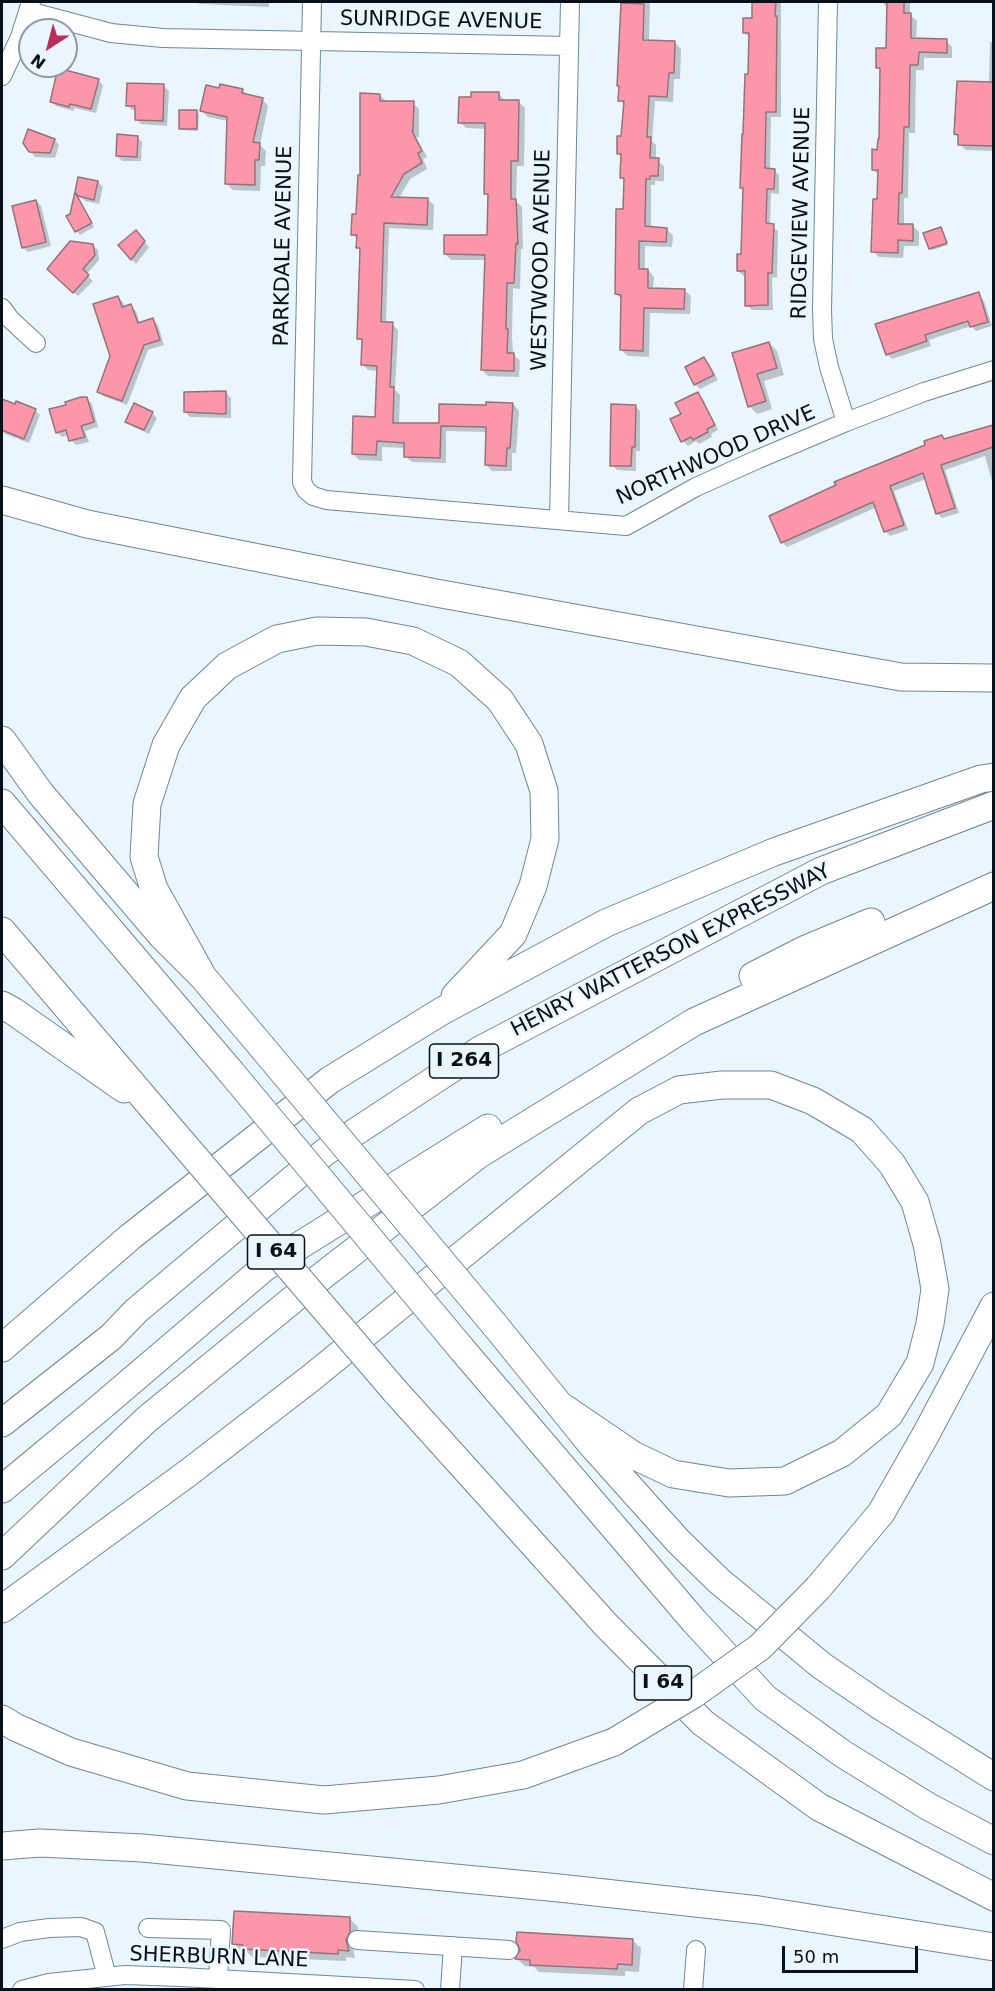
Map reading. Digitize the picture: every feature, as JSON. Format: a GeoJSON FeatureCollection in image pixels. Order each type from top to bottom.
{"type":"FeatureCollection","features":[{"type":"Feature","properties":{"kind":"highway"},"geometry":{"type":"LineString","coordinates":[[2,500],[87,524],[436,593],[785,656],[901,676],[993,678]]}},
{"type":"Feature","properties":{"kind":"highway"},"geometry":{"type":"LineString","coordinates":[[203,977],[154,889],[144,857],[147,804],[166,745],[193,698],[227,666],[277,639],[317,632],[366,632],[412,641],[459,663],[500,700],[528,744],[544,791],[545,839],[533,886],[513,934],[442,1011]]}},
{"type":"Feature","properties":{"kind":"highway"},"geometry":{"type":"LineString","coordinates":[[2,740],[41,794],[162,936],[203,977],[564,1408],[591,1444],[678,1540],[719,1581],[822,1666],[993,1777]]}},
{"type":"Feature","properties":{"kind":"highway"},"geometry":{"type":"LineString","coordinates":[[2,1348],[130,1236],[330,1080],[442,1011],[606,923],[774,852],[981,779],[993,777]]}},
{"type":"Feature","properties":{"kind":"highway"},"geometry":{"type":"LineString","coordinates":[[2,803],[230,1071],[460,1347],[694,1621],[765,1698],[843,1754],[929,1807],[993,1841]]}},
{"type":"Feature","properties":{"kind":"highway","name":"HENRY WATTERSON EXPRESSWAY"},"geometry":{"type":"LineString","coordinates":[[2,1423],[111,1337],[136,1311],[325,1152],[480,1050],[820,871],[993,805]]}},
{"type":"Feature","properties":{"kind":"highway"},"geometry":{"type":"LineString","coordinates":[[2,1489],[265,1267],[305,1242],[550,1089],[686,1011],[804,950],[993,870]]}},
{"type":"Feature","properties":{"kind":"highway"},"geometry":{"type":"LineString","coordinates":[[2,1556],[155,1413],[308,1287],[478,1155],[693,1022],[993,886]]}},
{"type":"Feature","properties":{"kind":"highway","name":"I 64"},"geometry":{"type":"LineString","coordinates":[[2,931],[395,1391],[606,1625],[703,1723],[819,1808],[993,1897]]}},
{"type":"Feature","properties":{"kind":"highway"},"geometry":{"type":"LineString","coordinates":[[2,1005],[157,1113]]}},
{"type":"Feature","properties":{"kind":"highway"},"geometry":{"type":"LineString","coordinates":[[2,1609],[188,1473],[311,1378],[639,1110],[679,1090],[722,1084],[771,1085],[813,1101],[862,1130],[892,1164],[915,1202],[927,1244],[935,1289],[930,1324],[920,1363],[889,1415],[842,1453],[785,1481],[729,1483],[672,1474],[633,1455],[564,1408]]}},
{"type":"Feature","properties":{"kind":"highway"},"geometry":{"type":"LineString","coordinates":[[8,1723],[71,1752],[187,1786],[324,1800],[439,1790],[523,1775],[614,1742],[694,1694],[760,1647],[818,1588],[881,1513],[925,1436],[993,1306]]}},
{"type":"Feature","properties":{"kind":"highway"},"geometry":{"type":"LineString","coordinates":[[2,1330],[49,1307]]}},
{"type":"Feature","properties":{"kind":"highway"},"geometry":{"type":"LineString","coordinates":[[2,1846],[40,1843],[142,1848],[559,1888],[759,1910],[993,1947]]}},
{"type":"Feature","properties":{"kind":"street","name":"PARKDALE AVENUE"},"geometry":{"type":"LineString","coordinates":[[306,490],[302,482],[312,2]]}},
{"type":"Feature","properties":{"kind":"street","name":"WESTWOOD AVENUE"},"geometry":{"type":"LineString","coordinates":[[559,520],[570,2]]}},
{"type":"Feature","properties":{"kind":"street","name":"RIDGEVIEW AVENUE"},"geometry":{"type":"LineString","coordinates":[[828,2],[822,310],[825,348],[846,422]]}},
{"type":"Feature","properties":{"kind":"street","name":"SUNRIDGE AVENUE"},"geometry":{"type":"LineString","coordinates":[[29,6],[111,33],[163,38],[569,46]]}},
{"type":"Feature","properties":{"kind":"street"},"geometry":{"type":"LineString","coordinates":[[2,76],[20,38],[29,6]]}},
{"type":"Feature","properties":{"kind":"street"},"geometry":{"type":"LineString","coordinates":[[2,308],[36,343]]}},
{"type":"Feature","properties":{"kind":"street","name":"NORTHWOOD DRIVE"},"geometry":{"type":"LineString","coordinates":[[306,490],[312,496],[326,500],[626,526],[696,487],[846,422],[924,392],[993,370]]}},
{"type":"Feature","properties":{"kind":"street"},"geometry":{"type":"LineString","coordinates":[[2,1939],[20,1932],[49,1928],[81,1927],[95,1932],[107,1977]]}},
{"type":"Feature","properties":{"kind":"street"},"geometry":{"type":"LineString","coordinates":[[148,1928],[221,1930],[218,1979]]}},
{"type":"Feature","properties":{"kind":"street"},"geometry":{"type":"LineString","coordinates":[[357,1940],[509,1950]]}},
{"type":"Feature","properties":{"kind":"street"},"geometry":{"type":"LineString","coordinates":[[450,1989],[453,1946]]}},
{"type":"Feature","properties":{"kind":"street"},"geometry":{"type":"LineString","coordinates":[[693,1989],[696,1950]]}},
{"type":"Feature","properties":{"kind":"street","name":"SHERBURN LANE"},"geometry":{"type":"LineString","coordinates":[[22,1989],[49,1983],[136,1976],[218,1979],[286,1986],[415,1989]]}},
{"type":"Feature","properties":{"kind":"building"},"geometry":{"type":"Polygon","coordinates":[[[752,2],[776,2],[776,112],[766,112],[765,168],[775,169],[774,189],[767,189],[766,223],[774,224],[772,273],[768,273],[768,305],[745,306],[745,271],[737,271],[737,254],[741,254],[742,134],[745,74],[748,74],[749,33],[743,33],[743,18],[752,18],[752,2]]]}},
{"type":"Feature","properties":{"kind":"building"},"geometry":{"type":"Polygon","coordinates":[[[887,2],[904,2],[904,13],[911,13],[911,38],[947,39],[947,53],[919,52],[918,65],[910,65],[909,127],[904,127],[902,193],[899,193],[898,224],[913,224],[913,241],[898,240],[898,253],[871,252],[873,199],[877,199],[878,170],[872,170],[872,149],[877,150],[879,139],[880,68],[876,68],[876,48],[886,48],[887,2]]]}},
{"type":"Feature","properties":{"kind":"building"},"geometry":{"type":"Polygon","coordinates":[[[621,3],[644,4],[643,40],[675,41],[674,73],[669,73],[667,97],[649,96],[647,137],[651,137],[650,158],[659,158],[658,176],[650,176],[650,179],[646,179],[645,226],[667,228],[666,242],[639,241],[639,269],[648,269],[648,288],[685,289],[684,309],[644,308],[643,351],[620,350],[621,295],[615,294],[616,209],[623,209],[624,178],[620,178],[621,154],[617,154],[617,136],[621,136],[624,101],[618,101],[619,86],[617,86],[621,3]]]}},
{"type":"Feature","properties":{"kind":"building"},"geometry":{"type":"Polygon","coordinates":[[[78,73],[99,79],[91,109],[50,102],[56,78],[78,78],[78,73]]]}},
{"type":"Feature","properties":{"kind":"building"},"geometry":{"type":"Polygon","coordinates":[[[957,81],[993,82],[993,146],[958,145],[958,135],[954,134],[957,81]]]}},
{"type":"Feature","properties":{"kind":"building"},"geometry":{"type":"Polygon","coordinates":[[[127,83],[164,84],[163,121],[135,120],[135,106],[126,106],[127,83]]]}},
{"type":"Feature","properties":{"kind":"building"},"geometry":{"type":"Polygon","coordinates":[[[220,84],[243,89],[242,93],[263,98],[253,142],[260,143],[259,160],[255,160],[255,185],[225,184],[227,117],[200,111],[206,85],[219,88],[220,84]]]}},
{"type":"Feature","properties":{"kind":"building"},"geometry":{"type":"Polygon","coordinates":[[[471,92],[499,92],[499,100],[519,100],[518,161],[511,161],[511,199],[516,199],[518,244],[516,243],[514,283],[507,283],[506,329],[508,329],[507,353],[514,353],[514,371],[481,370],[485,255],[444,254],[444,235],[487,235],[488,194],[484,194],[485,123],[458,123],[459,97],[471,97],[471,92]]]}},
{"type":"Feature","properties":{"kind":"building"},"geometry":{"type":"Polygon","coordinates":[[[360,93],[380,94],[380,101],[414,101],[412,131],[422,151],[418,153],[422,163],[404,174],[391,197],[428,198],[427,225],[384,223],[381,322],[393,322],[390,387],[394,387],[393,423],[439,423],[439,404],[513,403],[510,448],[507,448],[506,466],[485,465],[486,427],[441,426],[440,458],[404,457],[404,443],[377,441],[376,455],[352,454],[353,416],[375,417],[377,366],[361,365],[362,339],[357,339],[360,248],[356,248],[357,235],[351,235],[352,214],[356,214],[358,175],[360,175],[360,93]]]}},
{"type":"Feature","properties":{"kind":"building"},"geometry":{"type":"Polygon","coordinates":[[[179,110],[197,110],[197,129],[179,129],[179,110]]]}},
{"type":"Feature","properties":{"kind":"building"},"geometry":{"type":"Polygon","coordinates":[[[28,129],[55,139],[50,153],[29,152],[23,143],[28,129]]]}},
{"type":"Feature","properties":{"kind":"building"},"geometry":{"type":"Polygon","coordinates":[[[117,134],[138,136],[137,157],[116,156],[117,134]]]}},
{"type":"Feature","properties":{"kind":"building"},"geometry":{"type":"Polygon","coordinates":[[[78,177],[98,181],[94,200],[78,196],[75,192],[78,177]]]}},
{"type":"Feature","properties":{"kind":"building"},"geometry":{"type":"Polygon","coordinates":[[[75,192],[92,223],[75,232],[66,216],[70,214],[75,192]]]}},
{"type":"Feature","properties":{"kind":"building"},"geometry":{"type":"Polygon","coordinates":[[[36,200],[46,242],[22,248],[12,206],[36,200]]]}},
{"type":"Feature","properties":{"kind":"building"},"geometry":{"type":"Polygon","coordinates":[[[941,227],[947,243],[929,249],[923,233],[941,227]]]}},
{"type":"Feature","properties":{"kind":"building"},"geometry":{"type":"Polygon","coordinates":[[[136,230],[145,241],[131,260],[118,245],[136,230]]]}},
{"type":"Feature","properties":{"kind":"building"},"geometry":{"type":"Polygon","coordinates":[[[70,241],[93,244],[95,255],[83,269],[89,275],[73,293],[47,269],[70,241]]]}},
{"type":"Feature","properties":{"kind":"building"},"geometry":{"type":"Polygon","coordinates":[[[979,292],[988,322],[970,327],[968,321],[925,335],[927,341],[886,355],[875,324],[979,292]]]}},
{"type":"Feature","properties":{"kind":"building"},"geometry":{"type":"Polygon","coordinates":[[[118,296],[122,307],[131,304],[138,323],[153,318],[160,340],[144,345],[122,401],[97,392],[110,356],[93,304],[118,296]]]}},
{"type":"Feature","properties":{"kind":"building"},"geometry":{"type":"Polygon","coordinates":[[[769,342],[777,368],[757,374],[766,401],[748,407],[732,353],[769,342]]]}},
{"type":"Feature","properties":{"kind":"building"},"geometry":{"type":"Polygon","coordinates":[[[704,357],[714,375],[694,385],[685,367],[704,357]]]}},
{"type":"Feature","properties":{"kind":"building"},"geometry":{"type":"Polygon","coordinates":[[[226,391],[226,414],[184,412],[184,392],[226,391]]]}},
{"type":"Feature","properties":{"kind":"building"},"geometry":{"type":"Polygon","coordinates":[[[698,392],[715,425],[707,429],[708,432],[693,440],[691,437],[681,442],[670,419],[681,414],[675,403],[698,392]]]}},
{"type":"Feature","properties":{"kind":"building"},"geometry":{"type":"Polygon","coordinates":[[[87,397],[94,422],[81,426],[85,437],[69,441],[66,430],[56,433],[49,409],[66,405],[65,402],[87,397]]]}},
{"type":"Feature","properties":{"kind":"building"},"geometry":{"type":"Polygon","coordinates":[[[2,399],[15,404],[16,401],[36,409],[24,439],[2,430],[2,399]]]}},
{"type":"Feature","properties":{"kind":"building"},"geometry":{"type":"Polygon","coordinates":[[[134,403],[153,412],[144,430],[125,422],[134,403]]]}},
{"type":"Feature","properties":{"kind":"building"},"geometry":{"type":"Polygon","coordinates":[[[611,404],[636,405],[635,447],[632,447],[631,466],[610,466],[611,404]]]}},
{"type":"Feature","properties":{"kind":"building"},"geometry":{"type":"Polygon","coordinates":[[[993,425],[993,447],[941,465],[955,508],[936,514],[923,473],[890,486],[904,525],[884,532],[873,502],[781,543],[769,516],[836,485],[834,482],[925,445],[924,441],[942,435],[944,439],[993,425]]]}},
{"type":"Feature","properties":{"kind":"building"},"geometry":{"type":"Polygon","coordinates":[[[234,1911],[350,1917],[350,1932],[346,1940],[349,1951],[338,1950],[338,1954],[242,1949],[243,1945],[232,1944],[234,1911]]]}},
{"type":"Feature","properties":{"kind":"building"},"geometry":{"type":"Polygon","coordinates":[[[517,1932],[633,1939],[632,1965],[618,1964],[617,1969],[530,1965],[530,1960],[515,1959],[520,1950],[516,1941],[517,1932]]]}}]}
